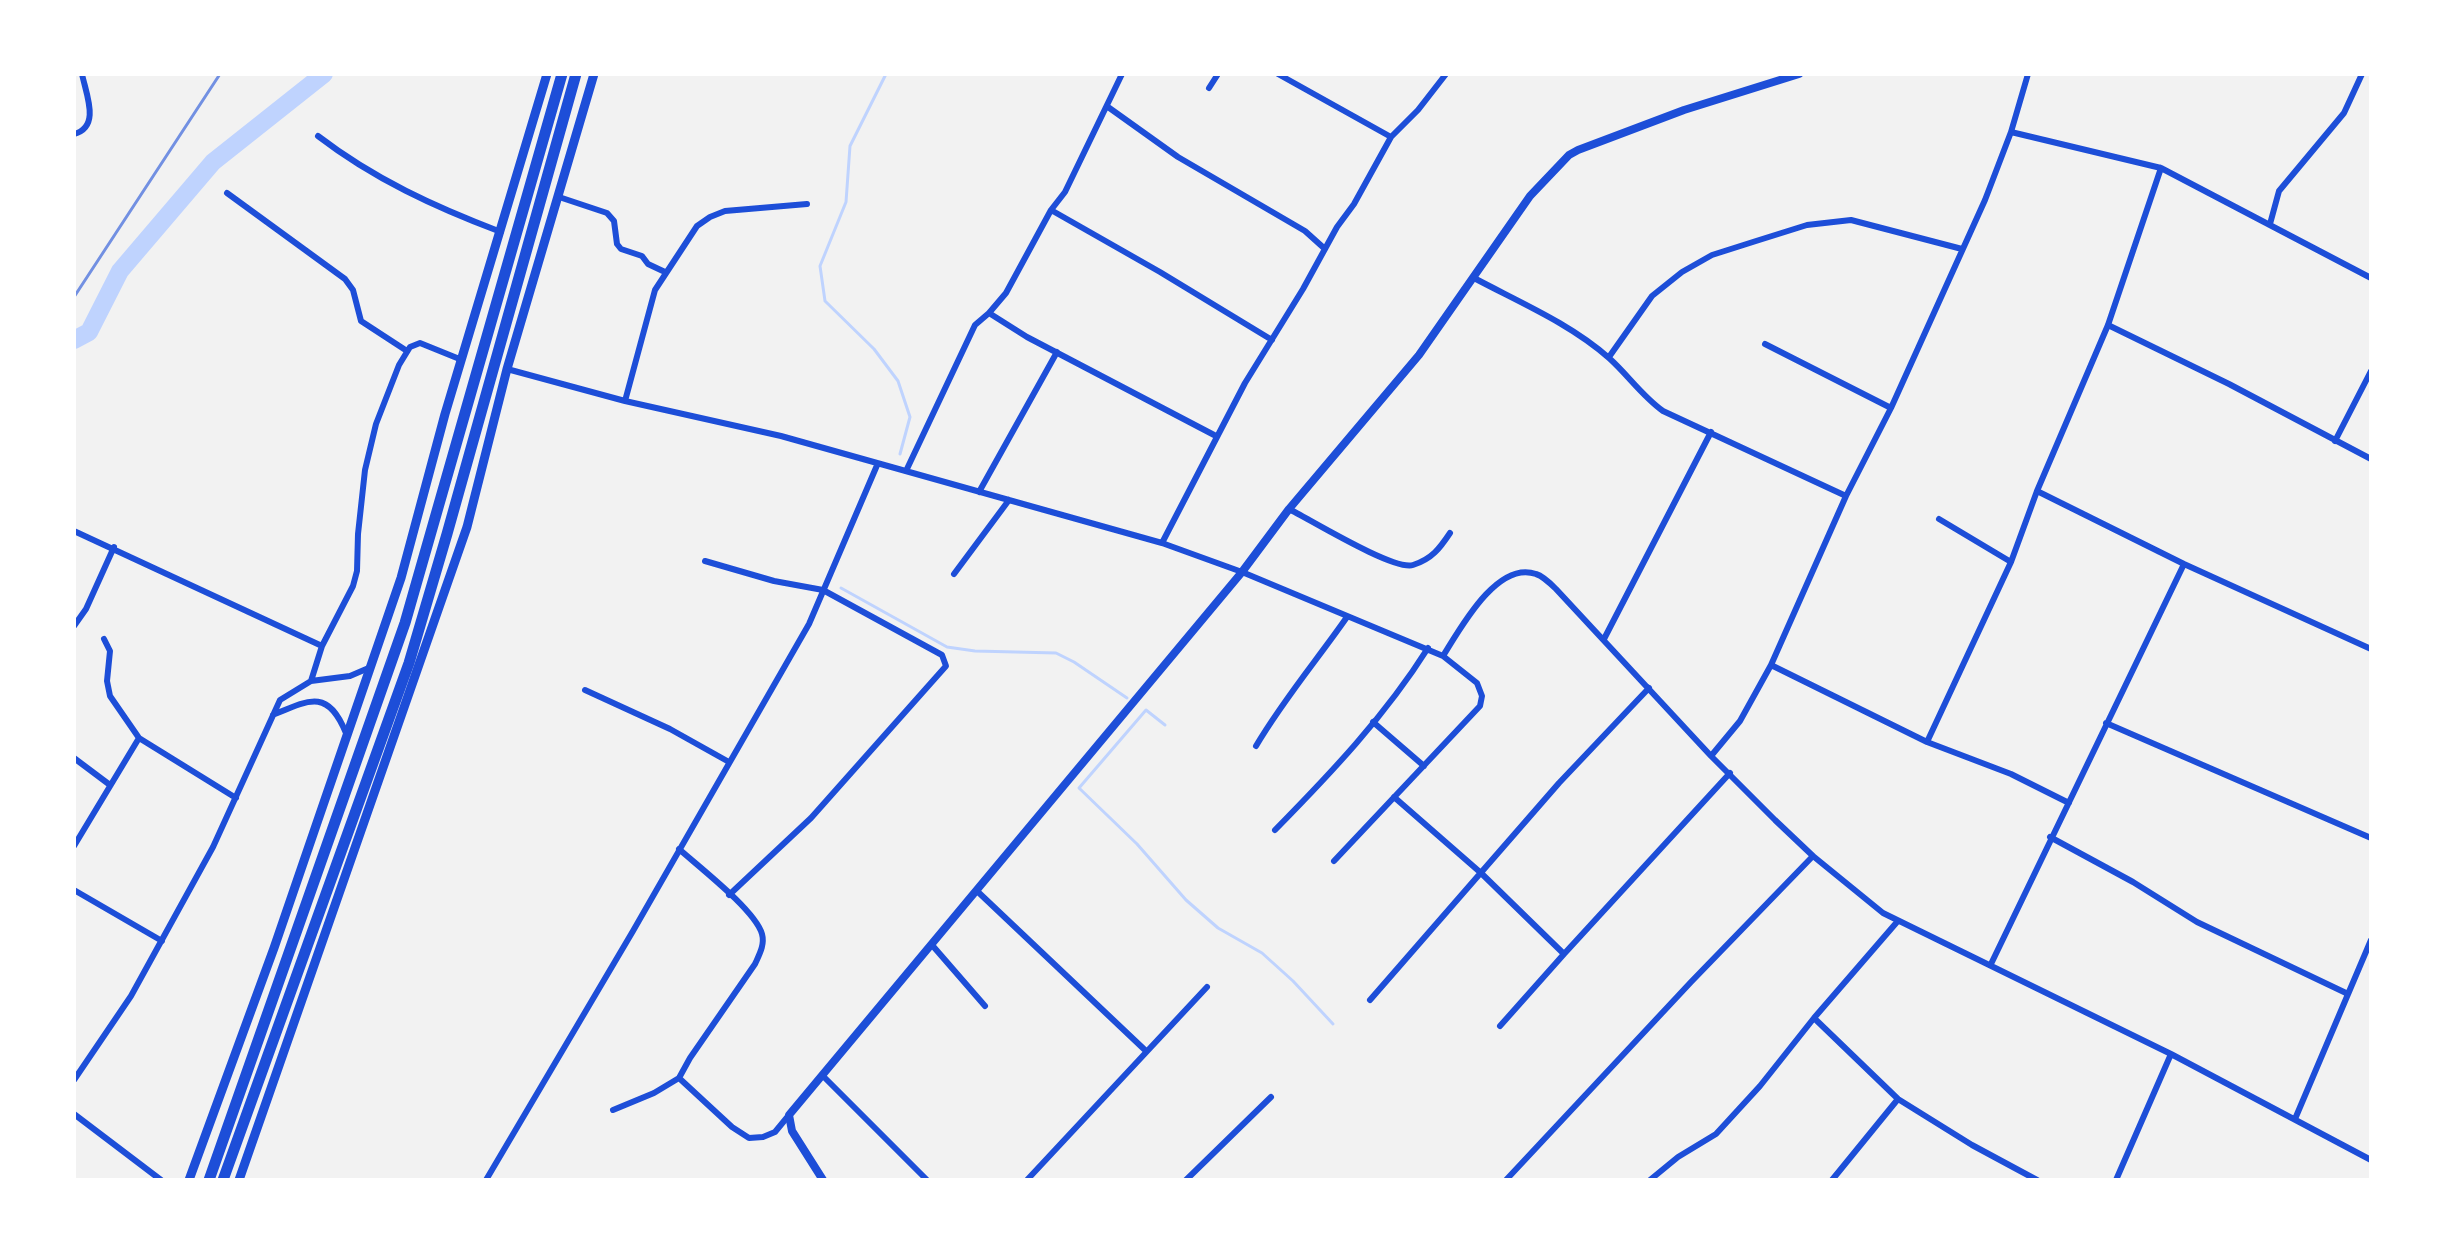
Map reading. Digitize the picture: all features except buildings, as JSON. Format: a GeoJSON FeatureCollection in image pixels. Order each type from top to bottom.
{"type":"FeatureCollection","features":[{"type":"Feature","properties":{"kind":"highway"},"geometry":{"type":"LineString","coordinates":[[209,1180],[401,635],[562,74]]}},
{"type":"Feature","properties":{"kind":"highway"},"geometry":{"type":"LineString","coordinates":[[223,1180],[409,663],[576,74]]}},
{"type":"Feature","properties":{"kind":"main road"},"geometry":{"type":"LineString","coordinates":[[189,1180],[274,948],[401,578],[547,74]]}},
{"type":"Feature","properties":{"kind":"main road"},"geometry":{"type":"LineString","coordinates":[[239,1180],[467,527],[507,369],[594,74]]}},
{"type":"Feature","properties":{"kind":"street"},"geometry":{"type":"LineString","coordinates":[[74,134],[86,128],[90,120],[82,74]]}},
{"type":"Feature","properties":{"kind":"street"},"geometry":{"type":"LineString","coordinates":[[906,471],[975,325],[1006,293],[1051,210],[1065,192],[1122,74]]}},
{"type":"Feature","properties":{"kind":"street"},"geometry":{"type":"LineString","coordinates":[[1209,88],[1218,74]]}},
{"type":"Feature","properties":{"kind":"street"},"geometry":{"type":"LineString","coordinates":[[1278,74],[1391,137]]}},
{"type":"Feature","properties":{"kind":"street"},"geometry":{"type":"LineString","coordinates":[[1162,543],[1216,436],[1391,137],[1418,110],[1446,74]]}},
{"type":"Feature","properties":{"kind":"street"},"geometry":{"type":"LineString","coordinates":[[679,1078],[732,1127],[749,1138],[775,1132],[1419,355],[1521,207],[1569,155],[1593,143],[1684,110],[1799,74]]}},
{"type":"Feature","properties":{"kind":"street"},"geometry":{"type":"LineString","coordinates":[[1711,756],[1740,721],[1771,665],[1846,496],[1891,408],[2011,132],[2028,74]]}},
{"type":"Feature","properties":{"kind":"street"},"geometry":{"type":"LineString","coordinates":[[2270,224],[2279,191],[2344,113],[2362,74]]}},
{"type":"Feature","properties":{"kind":"street"},"geometry":{"type":"LineString","coordinates":[[1108,107],[1178,157],[1305,231],[1325,249]]}},
{"type":"Feature","properties":{"kind":"street"},"geometry":{"type":"LineString","coordinates":[[2011,132],[2161,168],[2371,278]]}},
{"type":"Feature","properties":{"kind":"street"},"geometry":{"type":"LineString","coordinates":[[318,136],[369,172],[416,199],[501,232]]}},
{"type":"Feature","properties":{"kind":"street"},"geometry":{"type":"LineString","coordinates":[[1927,742],[2011,562],[2037,491],[2108,325],[2161,168]]}},
{"type":"Feature","properties":{"kind":"street"},"geometry":{"type":"LineString","coordinates":[[227,193],[345,279],[353,290],[361,321],[407,351]]}},
{"type":"Feature","properties":{"kind":"street"},"geometry":{"type":"LineString","coordinates":[[559,197],[607,213],[614,221],[616,240],[621,249],[642,256],[648,264],[665,272]]}},
{"type":"Feature","properties":{"kind":"street"},"geometry":{"type":"LineString","coordinates":[[625,401],[658,282],[697,226],[725,211],[807,204]]}},
{"type":"Feature","properties":{"kind":"street"},"geometry":{"type":"LineString","coordinates":[[1051,210],[1272,340]]}},
{"type":"Feature","properties":{"kind":"street"},"geometry":{"type":"LineString","coordinates":[[1609,357],[1652,296],[1682,272],[1712,255],[1807,225],[1851,220],[1962,249]]}},
{"type":"Feature","properties":{"kind":"street"},"geometry":{"type":"LineString","coordinates":[[1474,278],[1567,328],[1609,357],[1650,401],[1679,419],[1846,496]]}},
{"type":"Feature","properties":{"kind":"street"},"geometry":{"type":"LineString","coordinates":[[989,313],[1014,330],[1216,436]]}},
{"type":"Feature","properties":{"kind":"street"},"geometry":{"type":"LineString","coordinates":[[2108,325],[2371,459]]}},
{"type":"Feature","properties":{"kind":"street"},"geometry":{"type":"LineString","coordinates":[[311,681],[322,646],[353,586],[357,571],[365,470],[376,424],[407,351],[413,345],[424,343],[462,360]]}},
{"type":"Feature","properties":{"kind":"street"},"geometry":{"type":"LineString","coordinates":[[1765,344],[1891,408]]}},
{"type":"Feature","properties":{"kind":"street"},"geometry":{"type":"LineString","coordinates":[[979,492],[1057,352]]}},
{"type":"Feature","properties":{"kind":"street"},"geometry":{"type":"LineString","coordinates":[[507,369],[625,401],[781,436],[1162,543],[1242,572],[1443,656],[1477,683],[1482,696],[1480,706],[1334,861]]}},
{"type":"Feature","properties":{"kind":"street"},"geometry":{"type":"LineString","coordinates":[[2335,441],[2371,371]]}},
{"type":"Feature","properties":{"kind":"street"},"geometry":{"type":"LineString","coordinates":[[1604,639],[1711,432]]}},
{"type":"Feature","properties":{"kind":"street"},"geometry":{"type":"LineString","coordinates":[[486,1180],[809,624],[878,463]]}},
{"type":"Feature","properties":{"kind":"street"},"geometry":{"type":"LineString","coordinates":[[2037,491],[2184,564],[2371,649]]}},
{"type":"Feature","properties":{"kind":"street"},"geometry":{"type":"LineString","coordinates":[[954,574],[1009,500]]}},
{"type":"Feature","properties":{"kind":"street"},"geometry":{"type":"LineString","coordinates":[[1289,509],[1367,551],[1411,566],[1436,553],[1450,533]]}},
{"type":"Feature","properties":{"kind":"street"},"geometry":{"type":"LineString","coordinates":[[1939,519],[2011,562]]}},
{"type":"Feature","properties":{"kind":"street"},"geometry":{"type":"LineString","coordinates":[[74,531],[322,646]]}},
{"type":"Feature","properties":{"kind":"street"},"geometry":{"type":"LineString","coordinates":[[74,626],[86,609],[114,547]]}},
{"type":"Feature","properties":{"kind":"street"},"geometry":{"type":"LineString","coordinates":[[705,561],[774,581],[823,590],[942,655],[946,666],[811,818],[729,895]]}},
{"type":"Feature","properties":{"kind":"street"},"geometry":{"type":"LineString","coordinates":[[1991,964],[2184,564]]}},
{"type":"Feature","properties":{"kind":"street"},"geometry":{"type":"LineString","coordinates":[[1443,656],[1482,599],[1500,580],[1517,572],[1536,574],[1556,589],[1711,756],[1813,856],[1897,922],[1991,964],[2171,1054],[2371,1160]]}},
{"type":"Feature","properties":{"kind":"street"},"geometry":{"type":"LineString","coordinates":[[1256,746],[1284,700],[1315,664],[1347,617]]}},
{"type":"Feature","properties":{"kind":"street"},"geometry":{"type":"LineString","coordinates":[[104,639],[110,651],[107,681],[110,696],[139,738],[236,798]]}},
{"type":"Feature","properties":{"kind":"street"},"geometry":{"type":"LineString","coordinates":[[1275,830],[1347,757],[1428,648]]}},
{"type":"Feature","properties":{"kind":"street"},"geometry":{"type":"LineString","coordinates":[[1771,665],[1927,742],[1999,769],[2069,803]]}},
{"type":"Feature","properties":{"kind":"street"},"geometry":{"type":"LineString","coordinates":[[74,1080],[131,996],[162,941],[236,798],[280,700],[311,681],[350,676],[371,667]]}},
{"type":"Feature","properties":{"kind":"street"},"geometry":{"type":"LineString","coordinates":[[1370,1000],[1559,783],[1649,688]]}},
{"type":"Feature","properties":{"kind":"street"},"geometry":{"type":"LineString","coordinates":[[585,690],[670,729],[729,762]]}},
{"type":"Feature","properties":{"kind":"street"},"geometry":{"type":"LineString","coordinates":[[273,715],[305,701],[329,705],[338,714],[346,733]]}},
{"type":"Feature","properties":{"kind":"street"},"geometry":{"type":"LineString","coordinates":[[1373,722],[1424,766]]}},
{"type":"Feature","properties":{"kind":"street"},"geometry":{"type":"LineString","coordinates":[[2106,723],[2371,838]]}},
{"type":"Feature","properties":{"kind":"street"},"geometry":{"type":"LineString","coordinates":[[74,846],[139,738]]}},
{"type":"Feature","properties":{"kind":"street"},"geometry":{"type":"LineString","coordinates":[[74,758],[110,785]]}},
{"type":"Feature","properties":{"kind":"street"},"geometry":{"type":"LineString","coordinates":[[1500,1026],[1730,773]]}},
{"type":"Feature","properties":{"kind":"street"},"geometry":{"type":"LineString","coordinates":[[1394,797],[1481,873],[1544,938],[1564,954]]}},
{"type":"Feature","properties":{"kind":"street"},"geometry":{"type":"LineString","coordinates":[[2050,837],[2210,929],[2346,993]]}},
{"type":"Feature","properties":{"kind":"street"},"geometry":{"type":"LineString","coordinates":[[613,1110],[654,1093],[679,1078],[755,964],[762,948],[762,934],[749,913],[679,849]]}},
{"type":"Feature","properties":{"kind":"street"},"geometry":{"type":"LineString","coordinates":[[1506,1180],[1813,856]]}},
{"type":"Feature","properties":{"kind":"street"},"geometry":{"type":"LineString","coordinates":[[74,890],[162,941]]}},
{"type":"Feature","properties":{"kind":"street"},"geometry":{"type":"LineString","coordinates":[[977,891],[1146,1051]]}},
{"type":"Feature","properties":{"kind":"street"},"geometry":{"type":"LineString","coordinates":[[1650,1180],[1678,1157],[1716,1134],[1897,922]]}},
{"type":"Feature","properties":{"kind":"street"},"geometry":{"type":"LineString","coordinates":[[2295,1119],[2371,940]]}},
{"type":"Feature","properties":{"kind":"street"},"geometry":{"type":"LineString","coordinates":[[932,945],[985,1006]]}},
{"type":"Feature","properties":{"kind":"street"},"geometry":{"type":"LineString","coordinates":[[1027,1180],[1207,987]]}},
{"type":"Feature","properties":{"kind":"street"},"geometry":{"type":"LineString","coordinates":[[1814,1018],[1898,1099],[1972,1145],[2037,1180]]}},
{"type":"Feature","properties":{"kind":"street"},"geometry":{"type":"LineString","coordinates":[[2116,1180],[2171,1054]]}},
{"type":"Feature","properties":{"kind":"street"},"geometry":{"type":"LineString","coordinates":[[823,1076],[927,1180]]}},
{"type":"Feature","properties":{"kind":"street"},"geometry":{"type":"LineString","coordinates":[[1186,1180],[1271,1097]]}},
{"type":"Feature","properties":{"kind":"street"},"geometry":{"type":"LineString","coordinates":[[1832,1180],[1898,1099]]}},
{"type":"Feature","properties":{"kind":"street"},"geometry":{"type":"LineString","coordinates":[[74,1114],[161,1180]]}},
{"type":"Feature","properties":{"kind":"street"},"geometry":{"type":"LineString","coordinates":[[789,1115],[792,1131],[823,1180]]}},
{"type":"Feature","properties":{"kind":"waterway"},"geometry":{"type":"LineString","coordinates":[[74,340],[89,332],[120,271],[213,162],[324,74]]}},
{"type":"Feature","properties":{"kind":"waterway"},"geometry":{"type":"LineString","coordinates":[[886,74],[850,146],[846,202],[820,266],[825,301],[874,349],[898,381],[910,417],[900,454]]}},
{"type":"Feature","properties":{"kind":"waterway"},"geometry":{"type":"LineString","coordinates":[[841,588],[947,647],[975,651],[1056,653],[1127,698]]}},
{"type":"Feature","properties":{"kind":"waterway"},"geometry":{"type":"LineString","coordinates":[[1165,725],[1146,710],[1079,788],[1137,844],[1186,900],[1218,928],[1262,953],[1333,1024]]}},
{"type":"Feature","properties":{"kind":"railway"},"geometry":{"type":"LineString","coordinates":[[74,297],[220,74]]}}]}
